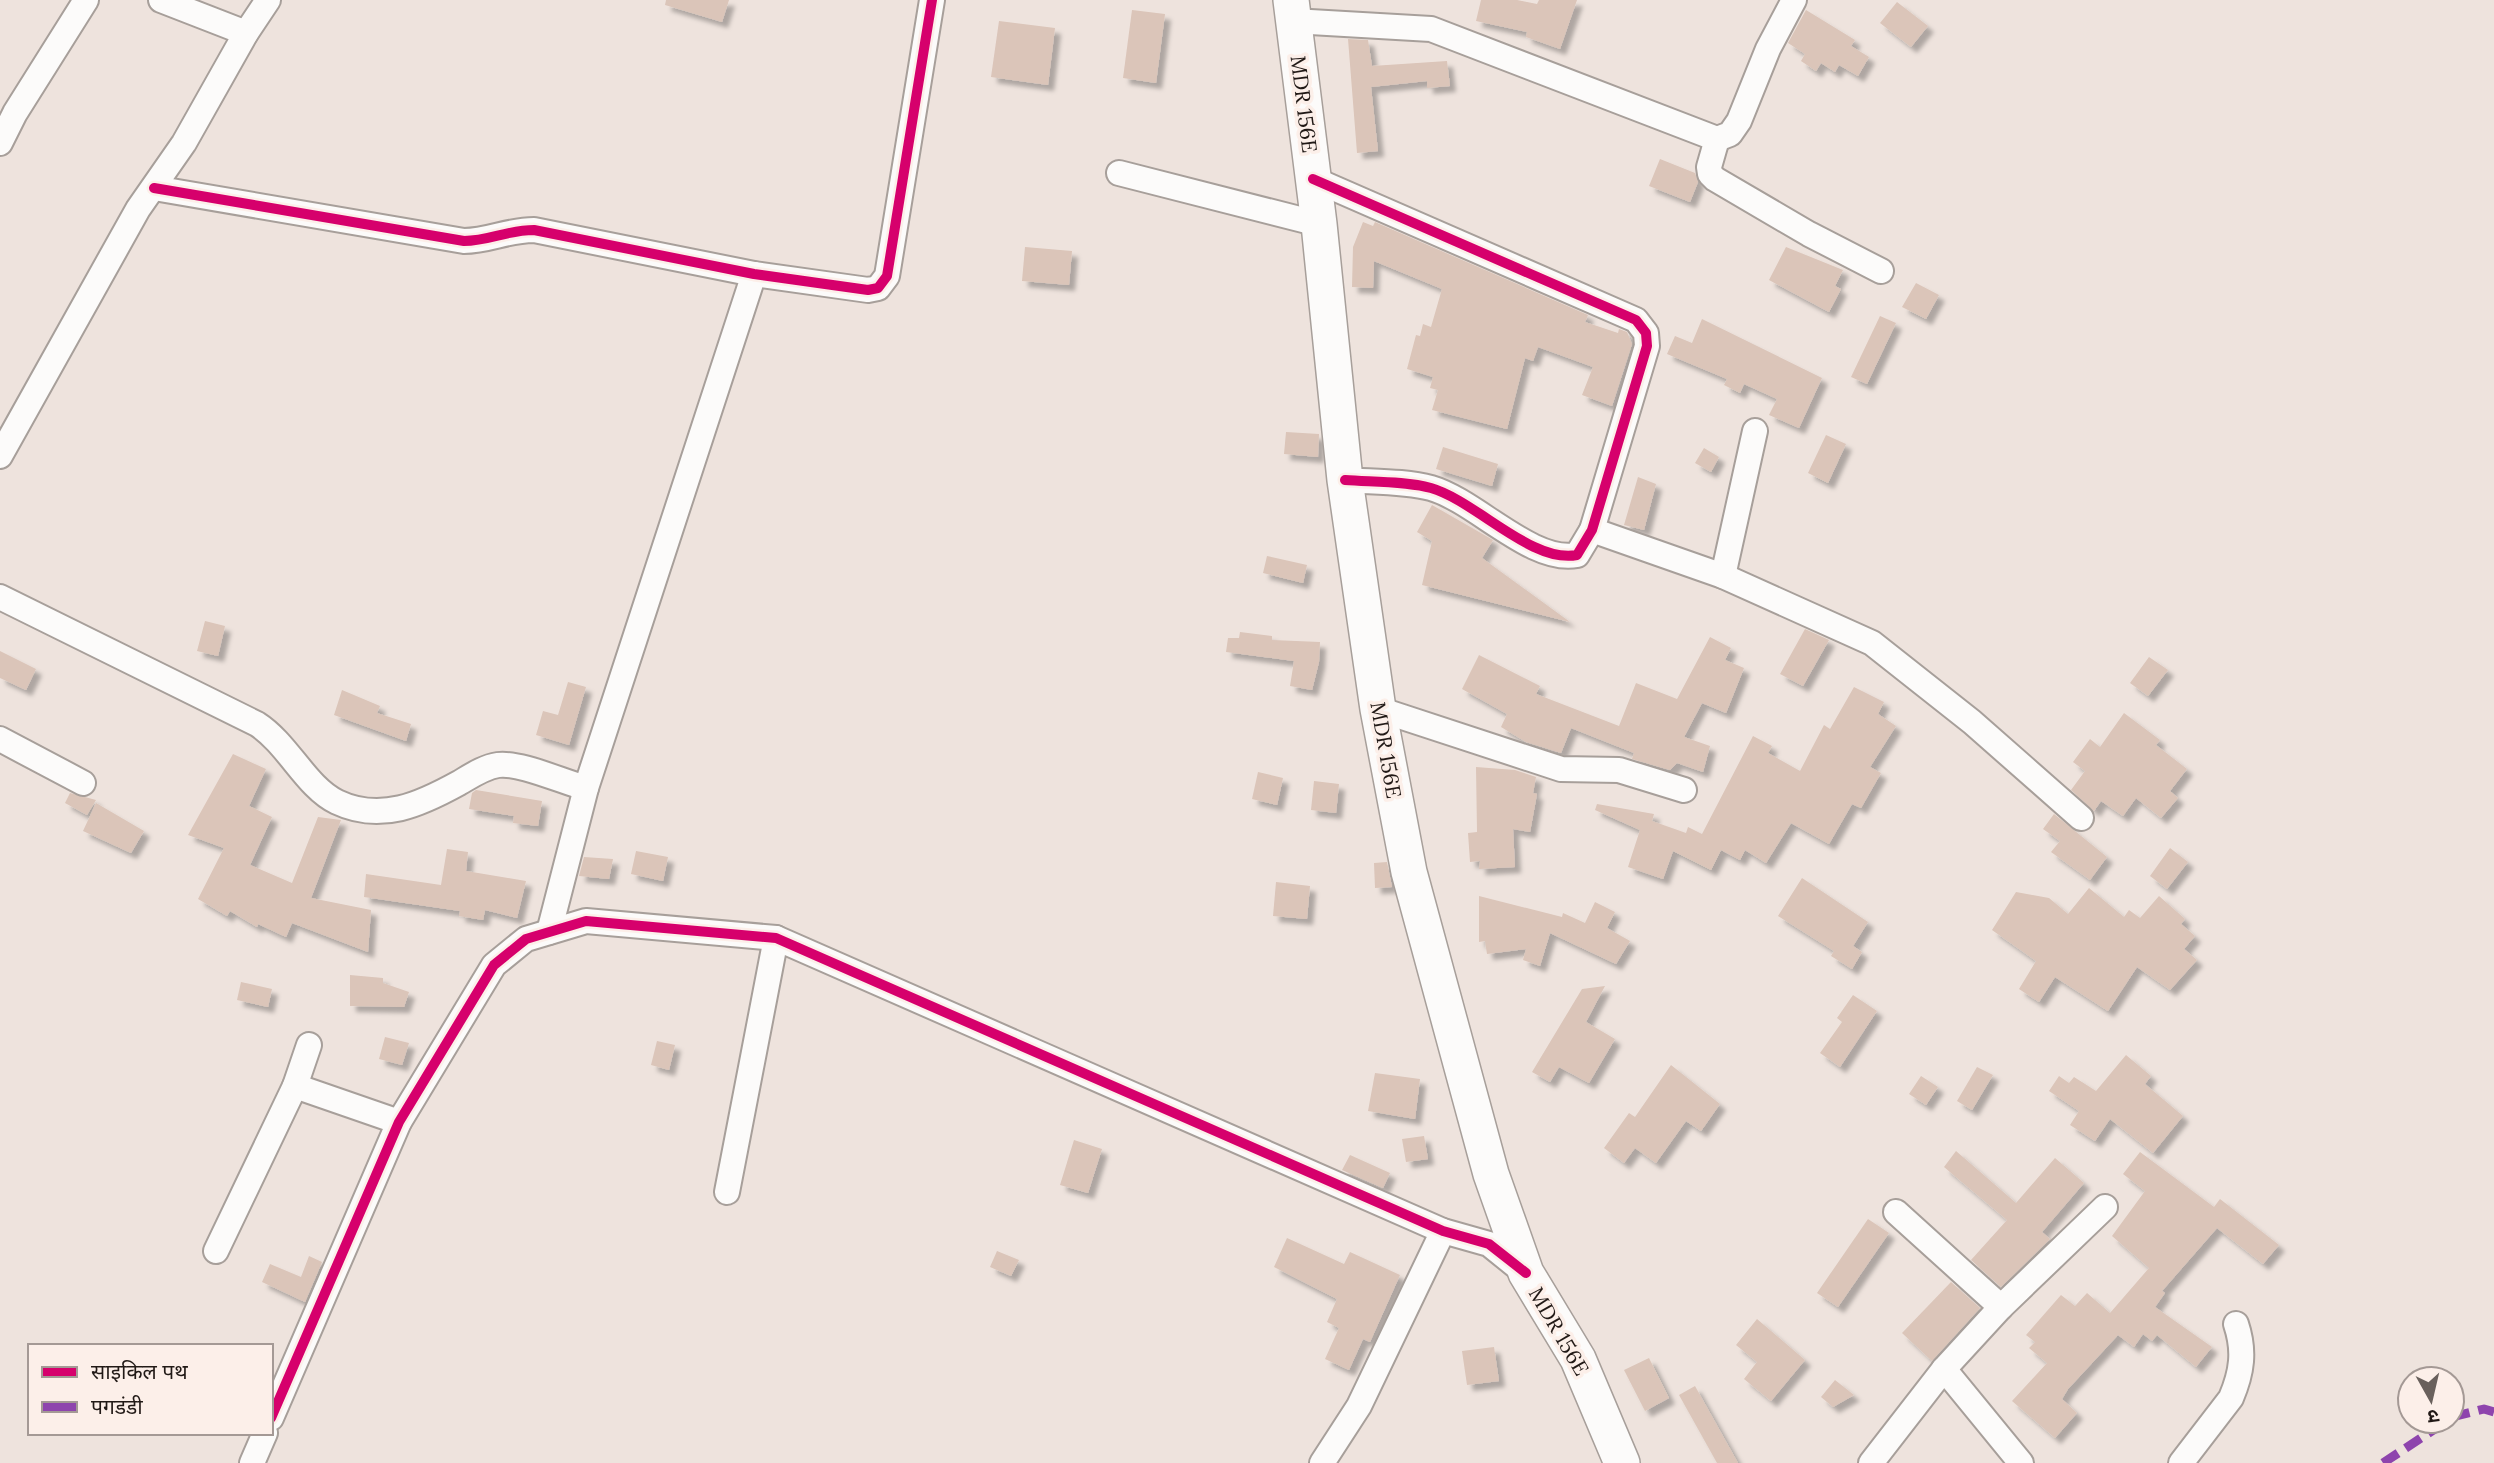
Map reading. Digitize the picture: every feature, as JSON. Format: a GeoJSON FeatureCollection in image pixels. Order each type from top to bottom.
{"type":"FeatureCollection","features":[{"type":"Feature","properties":{"kind":"main road","name":"MDR 156E"},"geometry":{"type":"LineString","coordinates":[[1292,10],[1319,224],[1345,480],[1378,709],[1409,872],[1451,1038],[1491,1174],[1526,1273],[1578,1359],[1622,1463]]}},
{"type":"Feature","properties":{"kind":"street"},"geometry":{"type":"LineString","coordinates":[[0,143],[15,113],[86,0]]}},
{"type":"Feature","properties":{"kind":"street"},"geometry":{"type":"LineString","coordinates":[[161,0],[246,33]]}},
{"type":"Feature","properties":{"kind":"street"},"geometry":{"type":"LineString","coordinates":[[0,456],[138,209],[184,143],[246,33],[268,0]]}},
{"type":"Feature","properties":{"kind":"street"},"geometry":{"type":"LineString","coordinates":[[154,188],[464,241],[481,241],[502,232],[534,230],[754,274],[868,290],[884,284],[932,0]]}},
{"type":"Feature","properties":{"kind":"street"},"geometry":{"type":"LineString","coordinates":[[1292,10],[1431,29],[1717,139],[1730,134],[1739,121],[1768,49],[1794,0]]}},
{"type":"Feature","properties":{"kind":"street"},"geometry":{"type":"LineString","coordinates":[[1717,139],[1709,167],[1710,174],[1715,179],[1809,234],[1881,271]]}},
{"type":"Feature","properties":{"kind":"street"},"geometry":{"type":"LineString","coordinates":[[1119,173],[1319,224]]}},
{"type":"Feature","properties":{"kind":"street"},"geometry":{"type":"LineString","coordinates":[[1313,179],[1636,320],[1646,333],[1647,346],[1592,530],[1577,555],[1564,558],[1546,553],[1457,500],[1430,488],[1345,480]]}},
{"type":"Feature","properties":{"kind":"street"},"geometry":{"type":"LineString","coordinates":[[549,932],[586,788],[754,274]]}},
{"type":"Feature","properties":{"kind":"street"},"geometry":{"type":"LineString","coordinates":[[1723,576],[1755,431]]}},
{"type":"Feature","properties":{"kind":"street"},"geometry":{"type":"LineString","coordinates":[[1592,530],[1723,576],[1872,643],[1972,722],[2081,818]]}},
{"type":"Feature","properties":{"kind":"street"},"geometry":{"type":"LineString","coordinates":[[0,597],[257,724],[272,734],[323,792],[338,802],[389,811],[408,809],[481,771],[507,765],[586,788]]}},
{"type":"Feature","properties":{"kind":"street"},"geometry":{"type":"LineString","coordinates":[[1378,709],[1561,769],[1619,770],[1684,790]]}},
{"type":"Feature","properties":{"kind":"street"},"geometry":{"type":"LineString","coordinates":[[0,739],[83,783]]}},
{"type":"Feature","properties":{"kind":"street"},"geometry":{"type":"LineString","coordinates":[[273,1413],[399,1122],[495,965],[526,939],[586,921],[776,938],[1443,1231],[1489,1244],[1526,1273]]}},
{"type":"Feature","properties":{"kind":"street"},"geometry":{"type":"LineString","coordinates":[[727,1192],[776,938]]}},
{"type":"Feature","properties":{"kind":"street"},"geometry":{"type":"LineString","coordinates":[[216,1251],[295,1086],[309,1045]]}},
{"type":"Feature","properties":{"kind":"street"},"geometry":{"type":"LineString","coordinates":[[295,1086],[399,1122]]}},
{"type":"Feature","properties":{"kind":"street"},"geometry":{"type":"LineString","coordinates":[[1871,1463],[1944,1369],[2001,1307],[2105,1208]]}},
{"type":"Feature","properties":{"kind":"street"},"geometry":{"type":"LineString","coordinates":[[1896,1212],[2001,1307]]}},
{"type":"Feature","properties":{"kind":"street"},"geometry":{"type":"LineString","coordinates":[[1322,1463],[1359,1406],[1443,1231]]}},
{"type":"Feature","properties":{"kind":"street"},"geometry":{"type":"LineString","coordinates":[[2181,1463],[2231,1398],[2243,1357],[2236,1324]]}},
{"type":"Feature","properties":{"kind":"street"},"geometry":{"type":"LineString","coordinates":[[1944,1369],[2021,1463]]}},
{"type":"Feature","properties":{"kind":"street"},"geometry":{"type":"LineString","coordinates":[[252,1463],[264,1435]]}},
{"type":"Feature","properties":{"kind":"building"},"geometry":{"type":"Polygon","coordinates":[[[666,0],[729,0],[722,22],[665,5],[666,0]]]}},
{"type":"Feature","properties":{"kind":"building"},"geometry":{"type":"Polygon","coordinates":[[[1481,0],[1517,0],[1537,4],[1539,0],[1577,0],[1560,49],[1526,37],[1527,32],[1476,21],[1481,0]]]}},
{"type":"Feature","properties":{"kind":"building"},"geometry":{"type":"Polygon","coordinates":[[[1897,2],[1928,26],[1911,47],[1880,23],[1897,2]]]}},
{"type":"Feature","properties":{"kind":"building"},"geometry":{"type":"Polygon","coordinates":[[[1132,10],[1165,14],[1156,83],[1123,78],[1132,10]]]}},
{"type":"Feature","properties":{"kind":"building"},"geometry":{"type":"Polygon","coordinates":[[[1806,10],[1855,40],[1851,46],[1869,57],[1858,76],[1839,65],[1835,72],[1821,63],[1816,71],[1801,61],[1805,54],[1788,43],[1806,10]]]}},
{"type":"Feature","properties":{"kind":"building"},"geometry":{"type":"Polygon","coordinates":[[[999,21],[1055,28],[1048,85],[991,77],[999,21]]]}},
{"type":"Feature","properties":{"kind":"building"},"geometry":{"type":"Polygon","coordinates":[[[1348,39],[1368,40],[1372,66],[1447,61],[1450,86],[1427,88],[1427,81],[1371,87],[1378,151],[1357,153],[1348,39]]]}},
{"type":"Feature","properties":{"kind":"building"},"geometry":{"type":"Polygon","coordinates":[[[1660,159],[1695,173],[1698,182],[1690,202],[1649,186],[1660,159]]]}},
{"type":"Feature","properties":{"kind":"building"},"geometry":{"type":"Polygon","coordinates":[[[1363,222],[1373,226],[1375,222],[1588,315],[1585,322],[1618,333],[1619,329],[1627,332],[1632,344],[1612,406],[1582,395],[1593,367],[1538,347],[1533,361],[1525,358],[1507,429],[1432,410],[1438,390],[1430,388],[1433,377],[1407,369],[1416,335],[1420,336],[1423,324],[1431,327],[1442,289],[1374,261],[1373,288],[1352,287],[1353,247],[1363,222]]]}},
{"type":"Feature","properties":{"kind":"building"},"geometry":{"type":"Polygon","coordinates":[[[1025,247],[1072,251],[1069,285],[1022,281],[1025,247]]]}},
{"type":"Feature","properties":{"kind":"building"},"geometry":{"type":"Polygon","coordinates":[[[1786,247],[1843,270],[1835,286],[1841,289],[1829,312],[1769,280],[1786,247]]]}},
{"type":"Feature","properties":{"kind":"building"},"geometry":{"type":"Polygon","coordinates":[[[1916,283],[1939,295],[1926,319],[1902,307],[1916,283]]]}},
{"type":"Feature","properties":{"kind":"building"},"geometry":{"type":"Polygon","coordinates":[[[1880,316],[1896,323],[1867,384],[1851,377],[1880,316]]]}},
{"type":"Feature","properties":{"kind":"building"},"geometry":{"type":"Polygon","coordinates":[[[1702,319],[1822,378],[1799,428],[1769,415],[1777,399],[1744,384],[1740,393],[1724,385],[1727,379],[1667,354],[1675,336],[1692,343],[1702,319]]]}},
{"type":"Feature","properties":{"kind":"building"},"geometry":{"type":"Polygon","coordinates":[[[1286,432],[1319,434],[1318,457],[1284,454],[1286,432]]]}},
{"type":"Feature","properties":{"kind":"building"},"geometry":{"type":"Polygon","coordinates":[[[1826,435],[1846,444],[1828,483],[1808,473],[1826,435]]]}},
{"type":"Feature","properties":{"kind":"building"},"geometry":{"type":"Polygon","coordinates":[[[1443,447],[1498,464],[1492,486],[1436,469],[1443,447]]]}},
{"type":"Feature","properties":{"kind":"building"},"geometry":{"type":"Polygon","coordinates":[[[1704,448],[1719,457],[1711,472],[1695,463],[1704,448]]]}},
{"type":"Feature","properties":{"kind":"building"},"geometry":{"type":"Polygon","coordinates":[[[1638,477],[1656,484],[1644,530],[1624,525],[1638,477]]]}},
{"type":"Feature","properties":{"kind":"building"},"geometry":{"type":"Polygon","coordinates":[[[1432,505],[1493,540],[1482,558],[1570,622],[1422,585],[1432,541],[1417,532],[1432,505]]]}},
{"type":"Feature","properties":{"kind":"building"},"geometry":{"type":"Polygon","coordinates":[[[1267,556],[1307,565],[1303,583],[1263,573],[1267,556]]]}},
{"type":"Feature","properties":{"kind":"building"},"geometry":{"type":"Polygon","coordinates":[[[205,621],[225,626],[218,656],[197,651],[205,621]]]}},
{"type":"Feature","properties":{"kind":"building"},"geometry":{"type":"Polygon","coordinates":[[[1805,629],[1829,640],[1803,686],[1780,674],[1805,629]]]}},
{"type":"Feature","properties":{"kind":"building"},"geometry":{"type":"Polygon","coordinates":[[[1240,632],[1272,636],[1272,640],[1320,642],[1319,662],[1312,690],[1290,686],[1294,661],[1226,652],[1228,638],[1239,638],[1240,632]]]}},
{"type":"Feature","properties":{"kind":"building"},"geometry":{"type":"Polygon","coordinates":[[[1710,637],[1731,648],[1725,660],[1744,668],[1726,713],[1702,703],[1684,737],[1710,746],[1703,772],[1677,763],[1670,770],[1632,759],[1634,753],[1571,728],[1561,753],[1526,742],[1501,727],[1507,714],[1462,689],[1479,655],[1540,686],[1536,694],[1619,726],[1636,683],[1677,699],[1710,637]]]}},
{"type":"Feature","properties":{"kind":"building"},"geometry":{"type":"Polygon","coordinates":[[[0,651],[36,669],[26,690],[0,678],[0,651]]]}},
{"type":"Feature","properties":{"kind":"building"},"geometry":{"type":"Polygon","coordinates":[[[2149,657],[2168,670],[2148,696],[2130,683],[2149,657]]]}},
{"type":"Feature","properties":{"kind":"building"},"geometry":{"type":"Polygon","coordinates":[[[568,682],[586,687],[569,745],[536,735],[543,711],[558,715],[568,682]]]}},
{"type":"Feature","properties":{"kind":"building"},"geometry":{"type":"Polygon","coordinates":[[[1854,687],[1884,702],[1878,714],[1896,726],[1870,767],[1881,773],[1861,808],[1852,804],[1829,844],[1791,823],[1766,863],[1745,850],[1740,860],[1721,850],[1711,870],[1673,851],[1663,879],[1628,867],[1640,830],[1595,810],[1597,804],[1654,814],[1652,821],[1686,833],[1688,827],[1702,834],[1753,736],[1772,746],[1768,753],[1800,771],[1824,725],[1830,729],[1854,687]]]}},
{"type":"Feature","properties":{"kind":"building"},"geometry":{"type":"Polygon","coordinates":[[[342,690],[380,706],[377,713],[411,724],[406,741],[334,715],[342,690]]]}},
{"type":"Feature","properties":{"kind":"building"},"geometry":{"type":"Polygon","coordinates":[[[2124,713],[2160,740],[2156,745],[2187,769],[2170,791],[2178,798],[2161,818],[2136,798],[2123,816],[2101,801],[2094,811],[2071,790],[2085,771],[2073,762],[2090,739],[2100,747],[2124,713]]]}},
{"type":"Feature","properties":{"kind":"building"},"geometry":{"type":"Polygon","coordinates":[[[233,754],[266,769],[249,806],[272,817],[250,865],[292,883],[318,817],[341,820],[311,898],[371,910],[368,952],[292,923],[286,937],[258,924],[257,927],[230,911],[227,916],[198,899],[224,848],[188,835],[233,754]]]}},
{"type":"Feature","properties":{"kind":"building"},"geometry":{"type":"Polygon","coordinates":[[[1476,767],[1515,770],[1536,777],[1533,793],[1537,794],[1530,832],[1513,829],[1515,867],[1479,869],[1480,861],[1470,862],[1468,833],[1477,832],[1476,767]]]}},
{"type":"Feature","properties":{"kind":"building"},"geometry":{"type":"Polygon","coordinates":[[[1258,772],[1283,778],[1277,805],[1252,799],[1258,772]]]}},
{"type":"Feature","properties":{"kind":"building"},"geometry":{"type":"Polygon","coordinates":[[[1314,781],[1339,784],[1336,813],[1311,810],[1314,781]]]}},
{"type":"Feature","properties":{"kind":"building"},"geometry":{"type":"Polygon","coordinates":[[[476,790],[542,801],[538,826],[513,823],[514,816],[469,809],[472,793],[476,790]]]}},
{"type":"Feature","properties":{"kind":"building"},"geometry":{"type":"Polygon","coordinates":[[[70,793],[96,800],[87,815],[65,803],[70,793]]]}},
{"type":"Feature","properties":{"kind":"building"},"geometry":{"type":"Polygon","coordinates":[[[96,803],[144,831],[131,853],[83,831],[96,803]]]}},
{"type":"Feature","properties":{"kind":"building"},"geometry":{"type":"Polygon","coordinates":[[[2054,814],[2107,857],[2090,880],[2051,852],[2060,841],[2043,829],[2054,814]]]}},
{"type":"Feature","properties":{"kind":"building"},"geometry":{"type":"Polygon","coordinates":[[[2170,848],[2188,862],[2167,889],[2150,876],[2170,848]]]}},
{"type":"Feature","properties":{"kind":"building"},"geometry":{"type":"Polygon","coordinates":[[[447,849],[468,852],[466,871],[526,881],[517,918],[485,910],[483,920],[459,916],[460,911],[364,897],[366,874],[441,885],[447,849]]]}},
{"type":"Feature","properties":{"kind":"building"},"geometry":{"type":"Polygon","coordinates":[[[636,851],[668,857],[663,881],[631,874],[636,851]]]}},
{"type":"Feature","properties":{"kind":"building"},"geometry":{"type":"Polygon","coordinates":[[[584,857],[613,859],[609,879],[579,876],[584,857]]]}},
{"type":"Feature","properties":{"kind":"building"},"geometry":{"type":"Polygon","coordinates":[[[1387,862],[1392,887],[1375,888],[1374,863],[1387,862]]]}},
{"type":"Feature","properties":{"kind":"building"},"geometry":{"type":"Polygon","coordinates":[[[1802,878],[1868,922],[1853,946],[1862,952],[1852,969],[1831,956],[1834,951],[1778,916],[1802,878]]]}},
{"type":"Feature","properties":{"kind":"building"},"geometry":{"type":"Polygon","coordinates":[[[1276,882],[1310,886],[1307,919],[1273,916],[1276,882]]]}},
{"type":"Feature","properties":{"kind":"building"},"geometry":{"type":"Polygon","coordinates":[[[2089,888],[2124,917],[2129,910],[2140,918],[2159,896],[2185,919],[2181,924],[2195,936],[2184,949],[2197,960],[2170,990],[2137,967],[2108,1011],[2055,977],[2039,1002],[2019,989],[2036,961],[1992,930],[2016,892],[2049,898],[2068,914],[2089,888]]]}},
{"type":"Feature","properties":{"kind":"building"},"geometry":{"type":"Polygon","coordinates":[[[1479,896],[1562,917],[1563,913],[1585,923],[1595,902],[1615,912],[1607,928],[1630,941],[1616,964],[1550,933],[1540,966],[1523,960],[1526,949],[1487,954],[1485,941],[1479,942],[1479,896]]]}},
{"type":"Feature","properties":{"kind":"building"},"geometry":{"type":"Polygon","coordinates":[[[350,975],[383,978],[383,983],[409,992],[404,1007],[350,1006],[350,975]]]}},
{"type":"Feature","properties":{"kind":"building"},"geometry":{"type":"Polygon","coordinates":[[[241,982],[272,989],[268,1007],[237,1000],[241,982]]]}},
{"type":"Feature","properties":{"kind":"building"},"geometry":{"type":"Polygon","coordinates":[[[1605,986],[1586,1022],[1615,1039],[1589,1083],[1559,1067],[1550,1082],[1532,1072],[1582,989],[1605,986]]]}},
{"type":"Feature","properties":{"kind":"building"},"geometry":{"type":"Polygon","coordinates":[[[1853,995],[1877,1011],[1840,1067],[1820,1053],[1842,1022],[1837,1018],[1853,995]]]}},
{"type":"Feature","properties":{"kind":"building"},"geometry":{"type":"Polygon","coordinates":[[[385,1037],[409,1043],[402,1065],[379,1059],[385,1037]]]}},
{"type":"Feature","properties":{"kind":"building"},"geometry":{"type":"Polygon","coordinates":[[[657,1041],[675,1045],[669,1070],[651,1065],[657,1041]]]}},
{"type":"Feature","properties":{"kind":"building"},"geometry":{"type":"Polygon","coordinates":[[[2126,1055],[2151,1076],[2145,1084],[2183,1116],[2153,1153],[2110,1119],[2095,1141],[2070,1125],[2079,1111],[2049,1091],[2059,1076],[2069,1083],[2074,1077],[2096,1091],[2126,1055]]]}},
{"type":"Feature","properties":{"kind":"building"},"geometry":{"type":"Polygon","coordinates":[[[1671,1065],[1720,1104],[1701,1131],[1686,1121],[1656,1163],[1635,1148],[1624,1163],[1604,1148],[1629,1113],[1635,1117],[1671,1065]]]}},
{"type":"Feature","properties":{"kind":"building"},"geometry":{"type":"Polygon","coordinates":[[[1977,1067],[1993,1075],[1972,1110],[1957,1101],[1977,1067]]]}},
{"type":"Feature","properties":{"kind":"building"},"geometry":{"type":"Polygon","coordinates":[[[1375,1073],[1420,1079],[1415,1119],[1368,1111],[1375,1073]]]}},
{"type":"Feature","properties":{"kind":"building"},"geometry":{"type":"Polygon","coordinates":[[[1921,1076],[1938,1087],[1926,1105],[1909,1094],[1921,1076]]]}},
{"type":"Feature","properties":{"kind":"building"},"geometry":{"type":"Polygon","coordinates":[[[1424,1136],[1428,1159],[1406,1162],[1402,1139],[1424,1136]]]}},
{"type":"Feature","properties":{"kind":"building"},"geometry":{"type":"Polygon","coordinates":[[[1074,1140],[1102,1149],[1088,1193],[1060,1185],[1074,1140]]]}},
{"type":"Feature","properties":{"kind":"building"},"geometry":{"type":"Polygon","coordinates":[[[1956,1151],[2016,1203],[2055,1158],[2084,1183],[2042,1232],[2050,1239],[2001,1287],[1971,1260],[2007,1220],[1944,1167],[1956,1151]]]}},
{"type":"Feature","properties":{"kind":"building"},"geometry":{"type":"Polygon","coordinates":[[[2140,1152],[2214,1207],[2220,1199],[2279,1245],[2263,1264],[2217,1228],[2162,1291],[2165,1293],[2155,1307],[2212,1347],[2196,1367],[2157,1335],[2152,1341],[2143,1334],[2134,1347],[2118,1335],[2068,1389],[2062,1399],[2077,1413],[2055,1438],[2012,1401],[2047,1363],[2029,1348],[2035,1342],[2026,1335],[2061,1295],[2075,1306],[2087,1293],[2110,1313],[2149,1268],[2112,1236],[2145,1191],[2123,1174],[2140,1152]]]}},
{"type":"Feature","properties":{"kind":"building"},"geometry":{"type":"Polygon","coordinates":[[[1350,1155],[1390,1173],[1383,1188],[1342,1170],[1350,1155]]]}},
{"type":"Feature","properties":{"kind":"building"},"geometry":{"type":"Polygon","coordinates":[[[1868,1219],[1889,1233],[1838,1307],[1817,1293],[1868,1219]]]}},
{"type":"Feature","properties":{"kind":"building"},"geometry":{"type":"Polygon","coordinates":[[[1287,1238],[1344,1264],[1350,1252],[1400,1275],[1370,1342],[1363,1339],[1349,1370],[1325,1359],[1339,1328],[1327,1322],[1337,1299],[1274,1267],[1287,1238]]]}},
{"type":"Feature","properties":{"kind":"building"},"geometry":{"type":"Polygon","coordinates":[[[997,1251],[1019,1260],[1011,1276],[990,1267],[997,1251]]]}},
{"type":"Feature","properties":{"kind":"building"},"geometry":{"type":"Polygon","coordinates":[[[309,1256],[322,1262],[305,1302],[262,1282],[270,1264],[301,1277],[309,1256]]]}},
{"type":"Feature","properties":{"kind":"building"},"geometry":{"type":"Polygon","coordinates":[[[1951,1282],[1980,1308],[1932,1361],[1902,1333],[1951,1282]]]}},
{"type":"Feature","properties":{"kind":"building"},"geometry":{"type":"Polygon","coordinates":[[[1757,1319],[1805,1360],[1771,1401],[1744,1379],[1757,1362],[1736,1345],[1757,1319]]]}},
{"type":"Feature","properties":{"kind":"building"},"geometry":{"type":"Polygon","coordinates":[[[1494,1347],[1499,1381],[1467,1385],[1462,1351],[1494,1347]]]}},
{"type":"Feature","properties":{"kind":"building"},"geometry":{"type":"Polygon","coordinates":[[[1649,1358],[1669,1398],[1645,1411],[1624,1370],[1649,1358]]]}},
{"type":"Feature","properties":{"kind":"building"},"geometry":{"type":"Polygon","coordinates":[[[1835,1380],[1854,1395],[1833,1407],[1821,1397],[1835,1380]]]}},
{"type":"Feature","properties":{"kind":"building"},"geometry":{"type":"Polygon","coordinates":[[[1695,1386],[1738,1463],[1717,1463],[1679,1395],[1695,1386]]]}},
{"type":"Feature","properties":{"kind":"marked path"},"geometry":{"type":"LineString","coordinates":[[2466,1414],[2484,1409],[2494,1412]]}},
{"type":"Feature","properties":{"kind":"marked path"},"geometry":{"type":"LineString","coordinates":[[2383,1463],[2426,1435]]}},
{"type":"Feature","properties":{"kind":"cycle path"},"geometry":{"type":"LineString","coordinates":[[154,188],[464,241],[534,230],[754,274],[868,290],[878,288],[887,276],[932,0]]}},
{"type":"Feature","properties":{"kind":"cycle path"},"geometry":{"type":"LineString","coordinates":[[1313,179],[1636,320],[1646,333],[1647,346],[1592,530],[1577,555],[1560,555],[1542,550],[1466,505],[1431,488],[1345,480]]}},
{"type":"Feature","properties":{"kind":"cycle path"},"geometry":{"type":"LineString","coordinates":[[273,1413],[399,1122],[494,965],[526,939],[586,921],[776,938],[1443,1231],[1489,1244],[1526,1273]]}}]}
